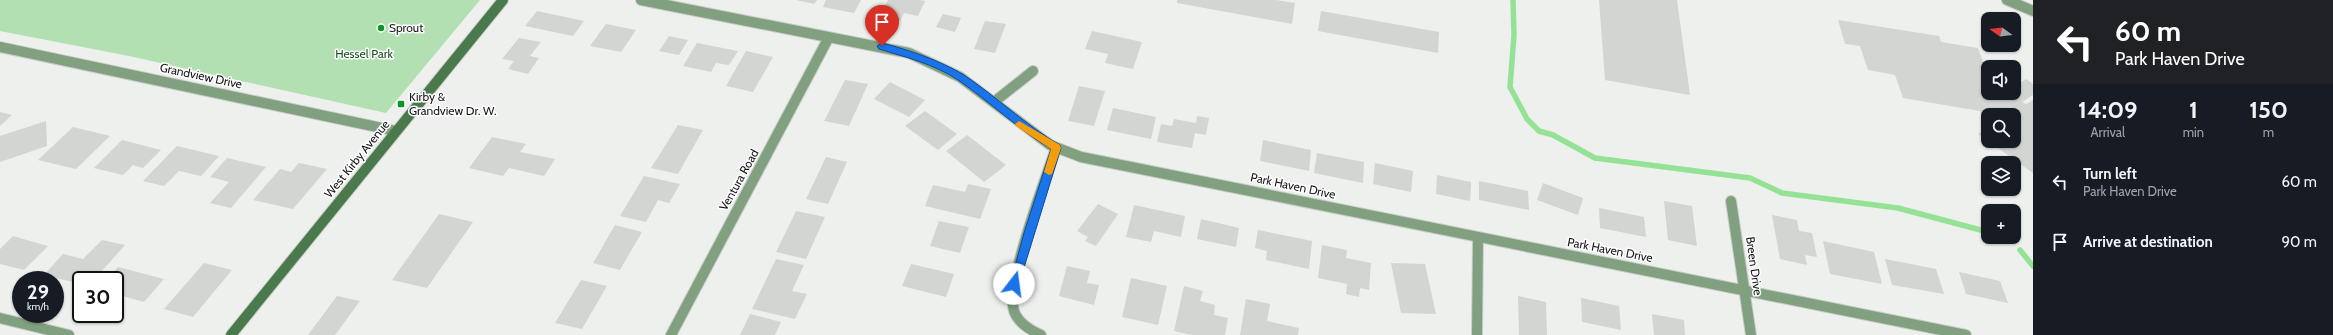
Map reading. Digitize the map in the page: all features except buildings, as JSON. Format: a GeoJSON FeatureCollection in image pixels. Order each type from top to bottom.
{"type":"FeatureCollection","features":[{"type":"Feature","properties":{"kind":"main road","name":"West Kirby Avenue"},"geometry":{"type":"LineString","coordinates":[[231,335],[503,0]]}},
{"type":"Feature","properties":{"kind":"street","name":"Park Haven Drive"},"geometry":{"type":"LineString","coordinates":[[641,0],[909,53],[960,77],[994,102],[1039,139],[1056,148],[1081,157],[1966,335]]}},
{"type":"Feature","properties":{"kind":"street"},"geometry":{"type":"LineString","coordinates":[[2007,0],[2033,10]]}},
{"type":"Feature","properties":{"kind":"street","name":"Ventura Road"},"geometry":{"type":"LineString","coordinates":[[670,335],[830,37]]}},
{"type":"Feature","properties":{"kind":"street","name":"Grandview Drive"},"geometry":{"type":"LineString","coordinates":[[0,47],[396,131]]}},
{"type":"Feature","properties":{"kind":"street"},"geometry":{"type":"LineString","coordinates":[[994,102],[1033,71]]}},
{"type":"Feature","properties":{"kind":"street"},"geometry":{"type":"LineString","coordinates":[[1041,335],[1027,328],[1020,322],[1013,309],[1011,297],[1028,233],[1056,148]]}},
{"type":"Feature","properties":{"kind":"street","name":"Breen Drive"},"geometry":{"type":"LineString","coordinates":[[1731,201],[1751,335]]}},
{"type":"Feature","properties":{"kind":"street"},"geometry":{"type":"LineString","coordinates":[[1477,335],[1478,238]]}},
{"type":"Feature","properties":{"kind":"street"},"geometry":{"type":"LineString","coordinates":[[0,318],[69,335]]}},
{"type":"Feature","properties":{"kind":"green space","name":"Hessel Park"},"geometry":{"type":"Polygon","coordinates":[[[0,0],[480,0],[386,113],[129,56],[0,31],[0,0]]]}},
{"type":"Feature","properties":{"kind":"waterway"},"geometry":{"type":"LineString","coordinates":[[1513,0],[1514,35],[1510,87],[1527,119],[1539,131],[1553,135],[1595,158],[1750,178],[1782,193],[1898,208],[1981,230]]}},
{"type":"Feature","properties":{"kind":"waterway"},"geometry":{"type":"LineString","coordinates":[[2020,250],[2033,266]]}},
{"type":"Feature","properties":{"kind":"slow traffic"},"geometry":{"type":"LineString","coordinates":[[1019,124],[1039,139],[1056,148],[1049,172]]}},
{"type":"Feature","properties":{"kind":"place","name":"Sprout"},"geometry":{"type":"Point","coordinates":[381,28]}},
{"type":"Feature","properties":{"kind":"place","name":"Kirby & Grandview Dr. W."},"geometry":{"type":"Point","coordinates":[401,104]}},
{"type":"Feature","properties":{"kind":"route"},"geometry":{"type":"LineString","coordinates":[[882,46],[909,53],[936,64],[960,77],[983,93],[1039,139],[1056,148],[1028,233],[1014,284]]}}]}
